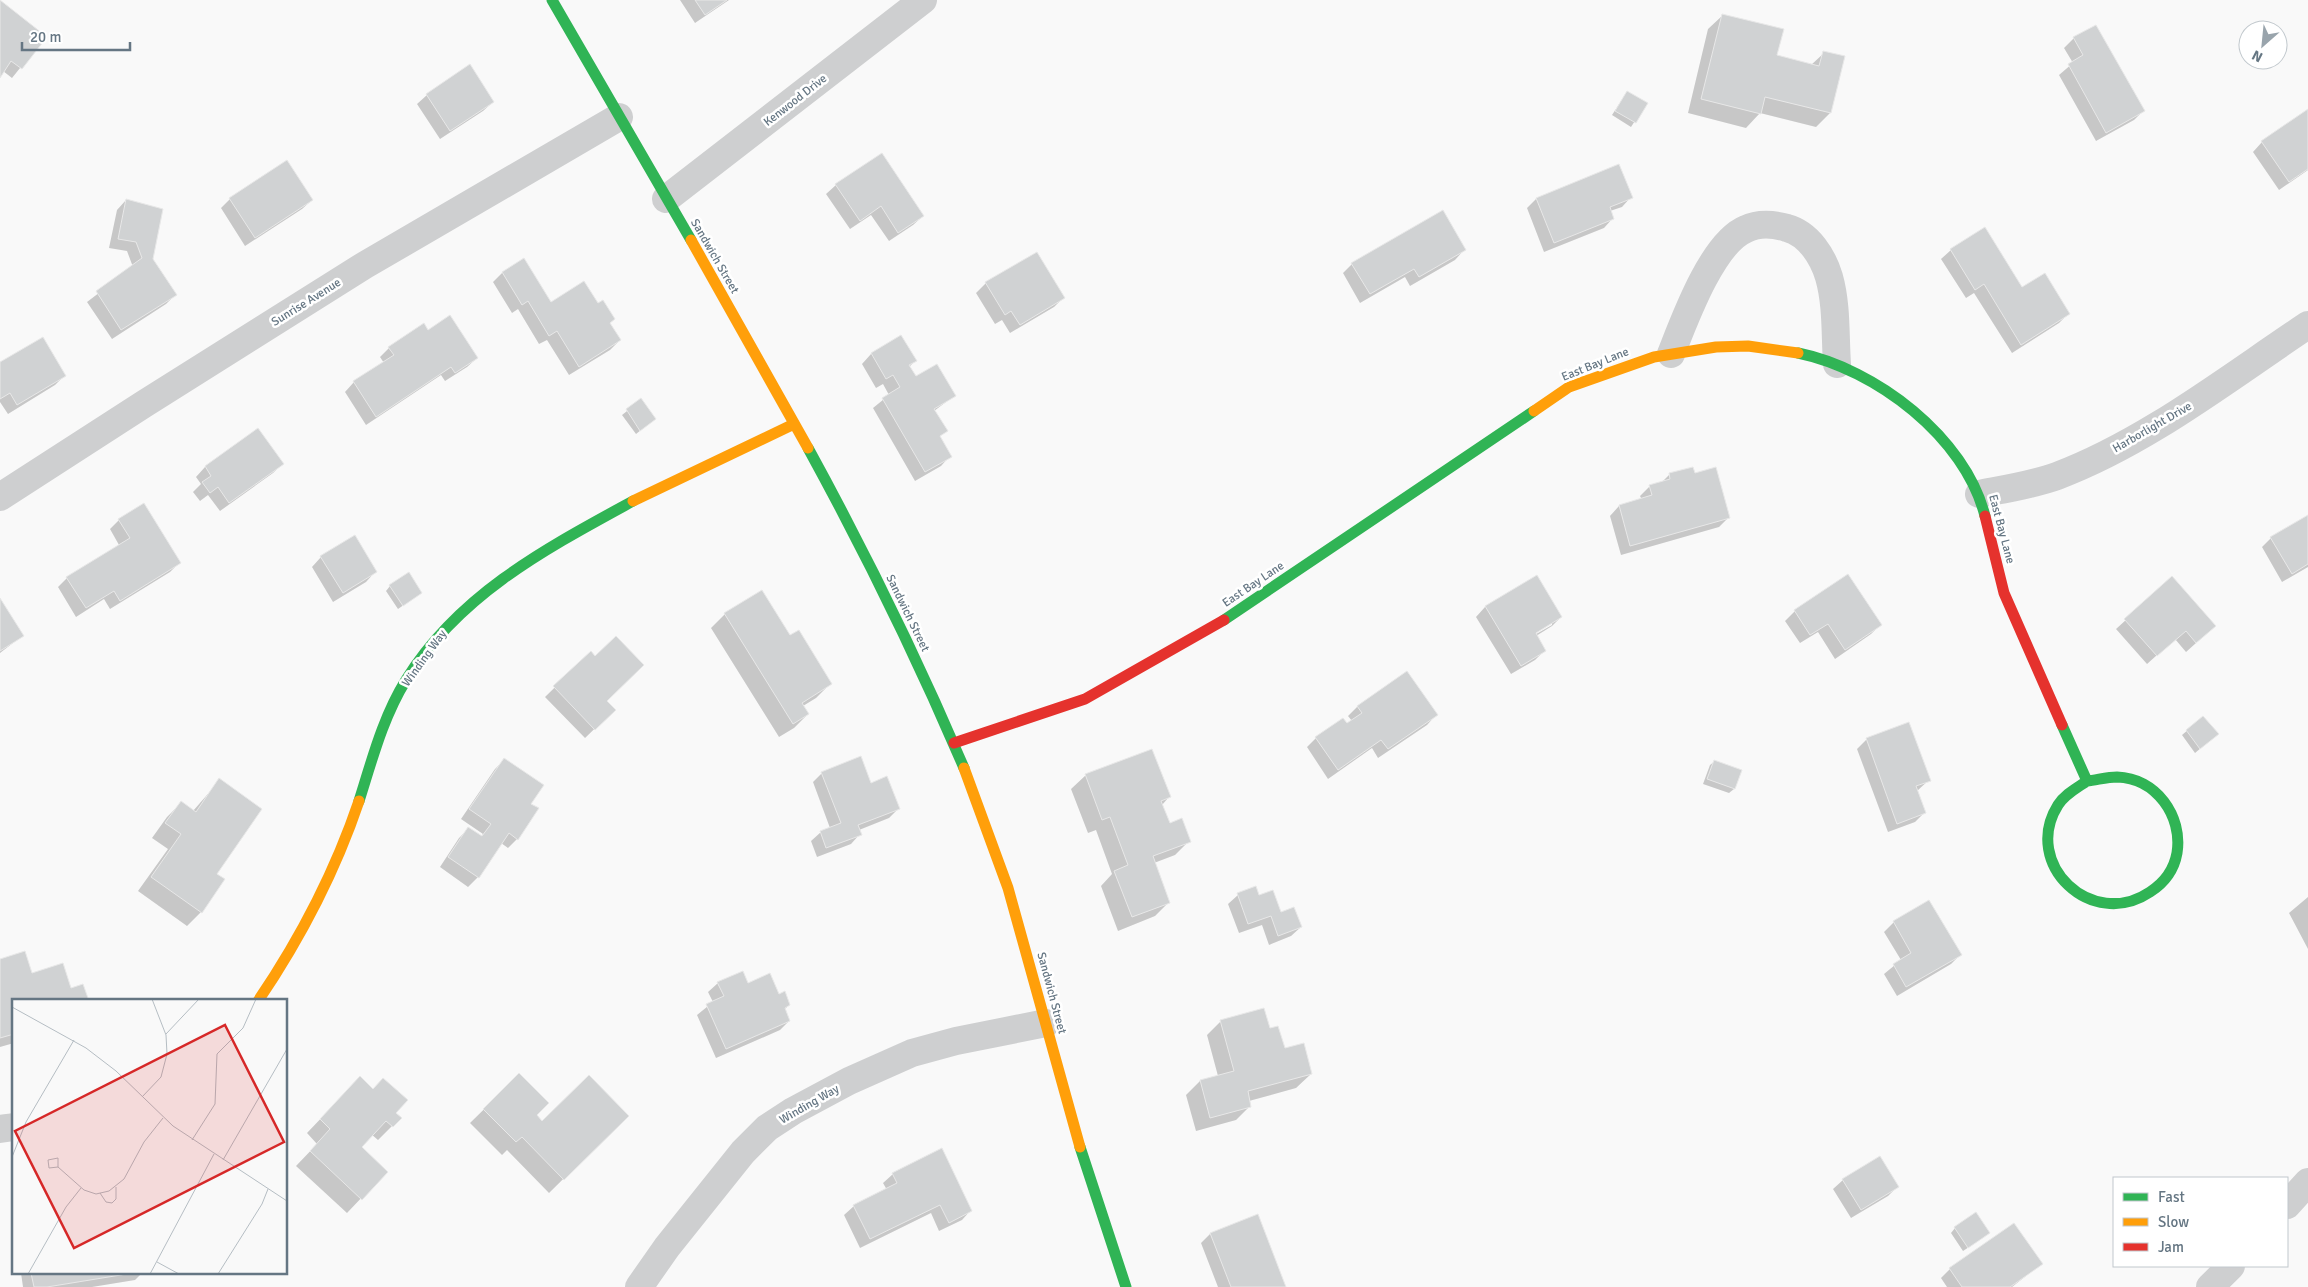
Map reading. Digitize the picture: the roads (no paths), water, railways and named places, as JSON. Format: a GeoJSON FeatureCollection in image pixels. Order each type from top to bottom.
{"type":"FeatureCollection","features":[{"type":"Feature","properties":{"kind":"street","name":"Sandwich Street"},"geometry":{"type":"LineString","coordinates":[[552,0],[794,424],[874,573],[954,743],[1005,880],[1080,1143],[1126,1287]]}},
{"type":"Feature","properties":{"kind":"street","name":"Kenwood Drive"},"geometry":{"type":"LineString","coordinates":[[666,200],[923,0]]}},
{"type":"Feature","properties":{"kind":"street","name":"Sunrise Avenue"},"geometry":{"type":"LineString","coordinates":[[0,497],[365,265],[619,117]]}},
{"type":"Feature","properties":{"kind":"street"},"geometry":{"type":"LineString","coordinates":[[1672,354],[1698,291],[1724,248],[1745,229],[1775,225],[1800,234],[1818,252],[1824,264],[1833,298],[1837,364]]}},
{"type":"Feature","properties":{"kind":"street","name":"Harborlight Drive"},"geometry":{"type":"LineString","coordinates":[[1979,494],[2056,476],[2103,456],[2194,403],[2308,325]]}},
{"type":"Feature","properties":{"kind":"street","name":"East Bay Lane"},"geometry":{"type":"LineString","coordinates":[[954,743],[1085,699],[1225,619],[1569,387],[1625,366],[1672,354],[1716,347],[1748,346],[1816,357],[1837,364],[1873,381],[1918,416],[1951,453],[1979,494],[2004,593],[2087,781]]}},
{"type":"Feature","properties":{"kind":"street","name":"Winding Way"},"geometry":{"type":"LineString","coordinates":[[259,999],[303,926],[337,857],[352,821],[376,747],[405,682],[439,635],[487,588],[518,566],[584,527],[662,486],[794,424]]}},
{"type":"Feature","properties":{"kind":"street"},"geometry":{"type":"LineString","coordinates":[[2104,776],[2121,776],[2138,780],[2153,789],[2165,801],[2174,816],[2178,833],[2178,851],[2172,869],[2162,885],[2147,896],[2130,903],[2111,905],[2093,902],[2076,894],[2062,880],[2052,863],[2048,844],[2050,824],[2058,806],[2070,791],[2087,781],[2104,776]]}},
{"type":"Feature","properties":{"kind":"street","name":"Winding Way"},"geometry":{"type":"LineString","coordinates":[[639,1287],[667,1247],[743,1152],[767,1128],[849,1081],[912,1053],[956,1041],[1046,1023]]}},
{"type":"Feature","properties":{"kind":"street"},"geometry":{"type":"LineString","coordinates":[[2288,1204],[2308,1182]]}},
{"type":"Feature","properties":{"kind":"street"},"geometry":{"type":"LineString","coordinates":[[2210,1287],[2230,1267]]}}]}
